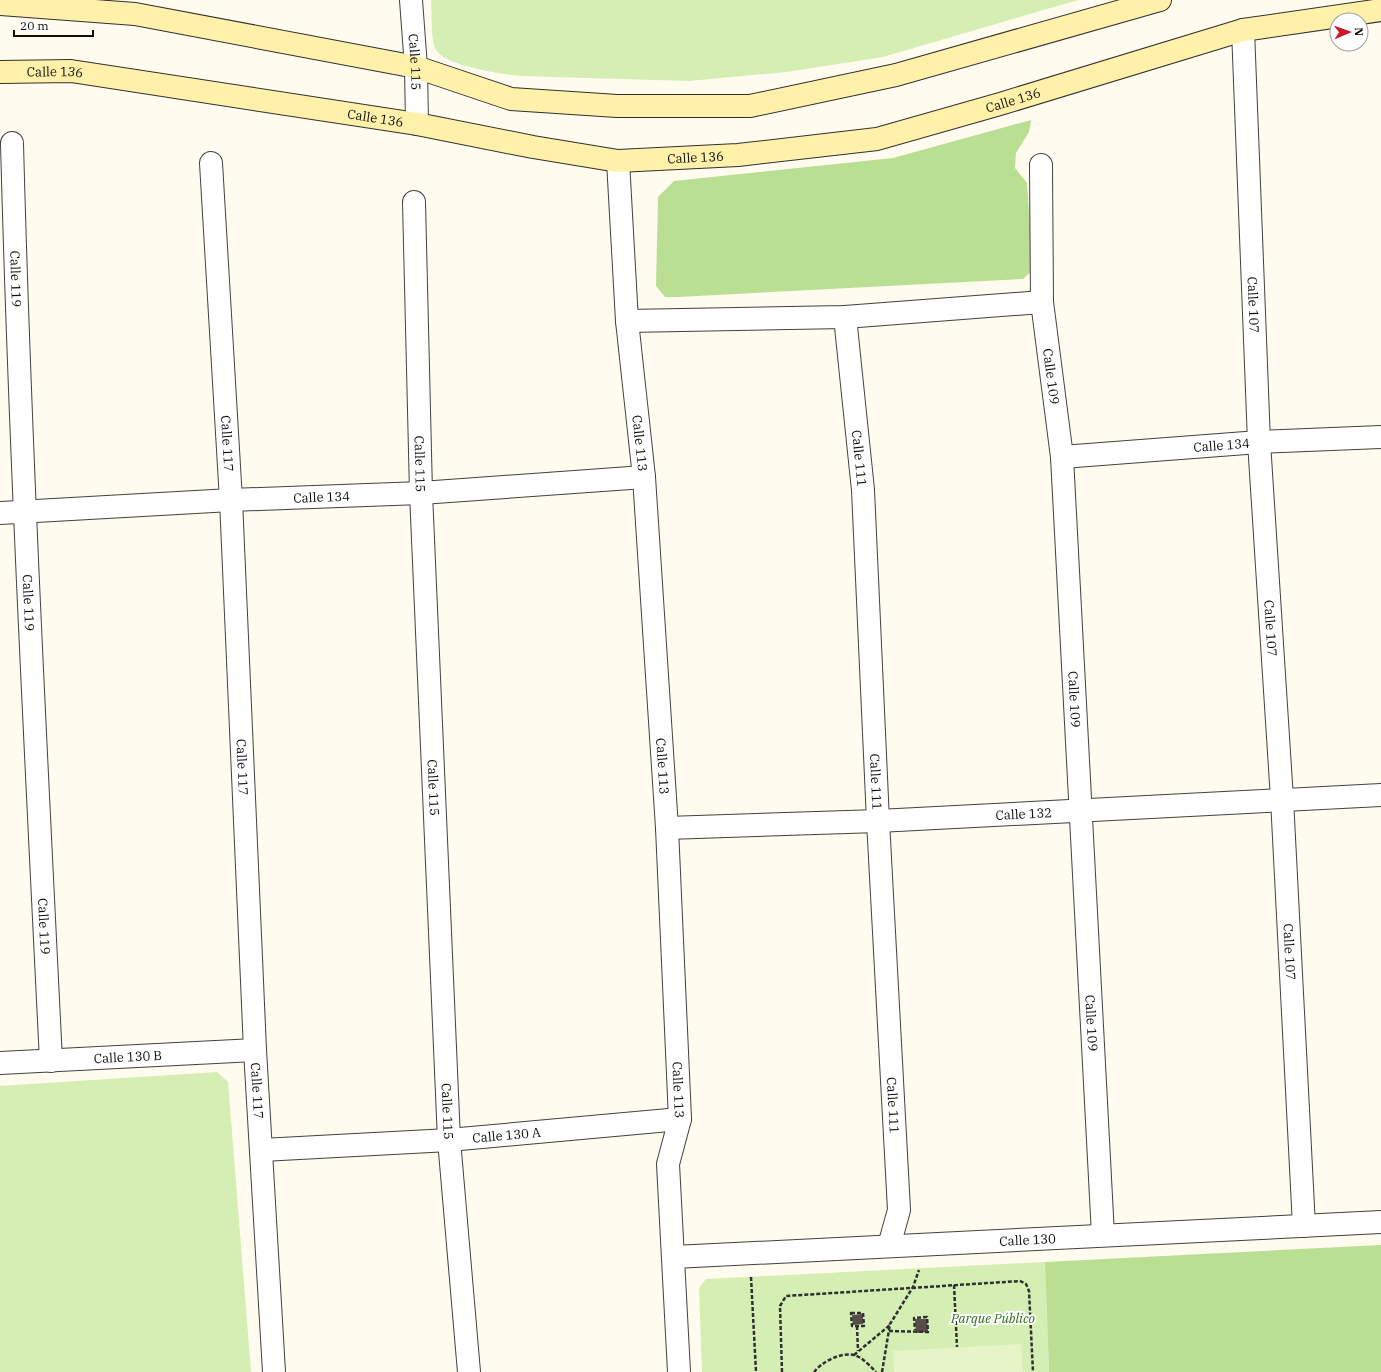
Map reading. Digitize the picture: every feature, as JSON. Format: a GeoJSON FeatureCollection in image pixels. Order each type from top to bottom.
{"type":"FeatureCollection","features":[{"type":"Feature","properties":{"kind":"main road"},"geometry":{"type":"LineString","coordinates":[[0,4],[135,14],[416,67],[511,99],[617,106],[750,106],[896,75],[1160,0]]}},
{"type":"Feature","properties":{"kind":"main road","name":"Calle 136"},"geometry":{"type":"LineString","coordinates":[[0,72],[71,71],[417,124],[533,147],[618,161],[738,155],[877,139],[1000,104],[1243,30],[1381,10]]}},
{"type":"Feature","properties":{"kind":"street","name":"Calle 115"},"geometry":{"type":"LineString","coordinates":[[411,0],[416,67],[417,124]]}},
{"type":"Feature","properties":{"kind":"street","name":"Calle 107"},"geometry":{"type":"LineString","coordinates":[[1243,30],[1259,442],[1282,799],[1304,1226]]}},
{"type":"Feature","properties":{"kind":"street","name":"Calle 119"},"geometry":{"type":"LineString","coordinates":[[12,143],[17,343],[24,512],[51,1061]]}},
{"type":"Feature","properties":{"kind":"street","name":"Calle 113"},"geometry":{"type":"LineString","coordinates":[[618,161],[626,321],[644,477],[667,828],[680,1119],[668,1164],[679,1372]]}},
{"type":"Feature","properties":{"kind":"street","name":"Calle 117"},"geometry":{"type":"LineString","coordinates":[[211,163],[230,500],[255,1050],[274,1372]]}},
{"type":"Feature","properties":{"kind":"street","name":"Calle 109"},"geometry":{"type":"LineString","coordinates":[[1041,165],[1042,302],[1062,457],[1102,1235]]}},
{"type":"Feature","properties":{"kind":"street","name":"Calle 115"},"geometry":{"type":"LineString","coordinates":[[414,202],[421,493],[449,1140],[469,1372]]}},
{"type":"Feature","properties":{"kind":"street"},"geometry":{"type":"LineString","coordinates":[[626,321],[845,317],[1042,302]]}},
{"type":"Feature","properties":{"kind":"street","name":"Calle 111"},"geometry":{"type":"LineString","coordinates":[[845,317],[863,490],[878,821],[899,1210],[889,1246]]}},
{"type":"Feature","properties":{"kind":"street","name":"Calle 134"},"geometry":{"type":"LineString","coordinates":[[1062,457],[1259,442],[1381,437]]}},
{"type":"Feature","properties":{"kind":"street","name":"Calle 134"},"geometry":{"type":"LineString","coordinates":[[0,513],[230,500],[421,493],[644,477]]}},
{"type":"Feature","properties":{"kind":"street","name":"Calle 132"},"geometry":{"type":"LineString","coordinates":[[667,828],[878,821],[1079,809],[1381,795]]}},
{"type":"Feature","properties":{"kind":"street","name":"Calle 130 B"},"geometry":{"type":"LineString","coordinates":[[0,1064],[255,1050]]}},
{"type":"Feature","properties":{"kind":"street","name":"Calle 130 A"},"geometry":{"type":"LineString","coordinates":[[262,1150],[449,1140],[680,1119]]}},
{"type":"Feature","properties":{"kind":"street","name":"Calle 130"},"geometry":{"type":"LineString","coordinates":[[674,1257],[1381,1222]]}},
{"type":"Feature","properties":{"kind":"path"},"geometry":{"type":"LineString","coordinates":[[854,1355],[890,1324],[913,1287],[920,1268]]}},
{"type":"Feature","properties":{"kind":"path"},"geometry":{"type":"LineString","coordinates":[[752,1277],[756,1372]]}},
{"type":"Feature","properties":{"kind":"path"},"geometry":{"type":"LineString","coordinates":[[782,1372],[780,1306],[786,1296],[954,1284],[1020,1281],[1026,1284],[1029,1291],[1033,1372]]}},
{"type":"Feature","properties":{"kind":"path"},"geometry":{"type":"LineString","coordinates":[[954,1284],[957,1347]]}},
{"type":"Feature","properties":{"kind":"path"},"geometry":{"type":"LineString","coordinates":[[863,1312],[864,1326],[858,1326],[852,1326],[851,1313],[863,1312]]}},
{"type":"Feature","properties":{"kind":"path"},"geometry":{"type":"LineString","coordinates":[[889,1331],[915,1330],[915,1332],[928,1332],[927,1317],[914,1318],[915,1330]]}},
{"type":"Feature","properties":{"kind":"path"},"geometry":{"type":"LineString","coordinates":[[882,1372],[890,1324]]}},
{"type":"Feature","properties":{"kind":"path"},"geometry":{"type":"LineString","coordinates":[[858,1326],[858,1351]]}},
{"type":"Feature","properties":{"kind":"path"},"geometry":{"type":"LineString","coordinates":[[814,1372],[820,1364],[836,1357],[854,1355],[864,1360],[876,1372]]}},
{"type":"Feature","properties":{"kind":"green space"},"geometry":{"type":"Polygon","coordinates":[[[431,0],[1078,0],[883,57],[787,72],[689,81],[521,76],[487,71],[459,64],[438,53],[434,46],[431,0]]]}},
{"type":"Feature","properties":{"kind":"green space"},"geometry":{"type":"Polygon","coordinates":[[[1031,120],[1029,132],[1016,153],[1015,168],[1027,183],[1033,270],[1023,279],[678,297],[665,297],[656,286],[658,197],[674,181],[893,158],[1031,120]]]}},
{"type":"Feature","properties":{"kind":"green space"},"geometry":{"type":"Polygon","coordinates":[[[217,1072],[228,1082],[251,1372],[0,1372],[0,1086],[217,1072]]]}},
{"type":"Feature","properties":{"kind":"green space"},"geometry":{"type":"Polygon","coordinates":[[[1381,1245],[1381,1372],[1049,1372],[1045,1262],[1381,1245]]]}},
{"type":"Feature","properties":{"kind":"green space","name":"Parque Público"},"geometry":{"type":"Polygon","coordinates":[[[1045,1262],[1049,1372],[702,1372],[699,1288],[706,1279],[1045,1262]]]}},
{"type":"Feature","properties":{"kind":"green space"},"geometry":{"type":"Polygon","coordinates":[[[1021,1344],[1023,1372],[894,1372],[893,1351],[1021,1344]]]}},
{"type":"Feature","properties":{"kind":"building"},"geometry":{"type":"Polygon","coordinates":[[[863,1314],[863,1324],[853,1325],[852,1315],[863,1314]]]}},
{"type":"Feature","properties":{"kind":"building"},"geometry":{"type":"Polygon","coordinates":[[[915,1319],[927,1319],[928,1332],[916,1333],[915,1319]]]}}]}
